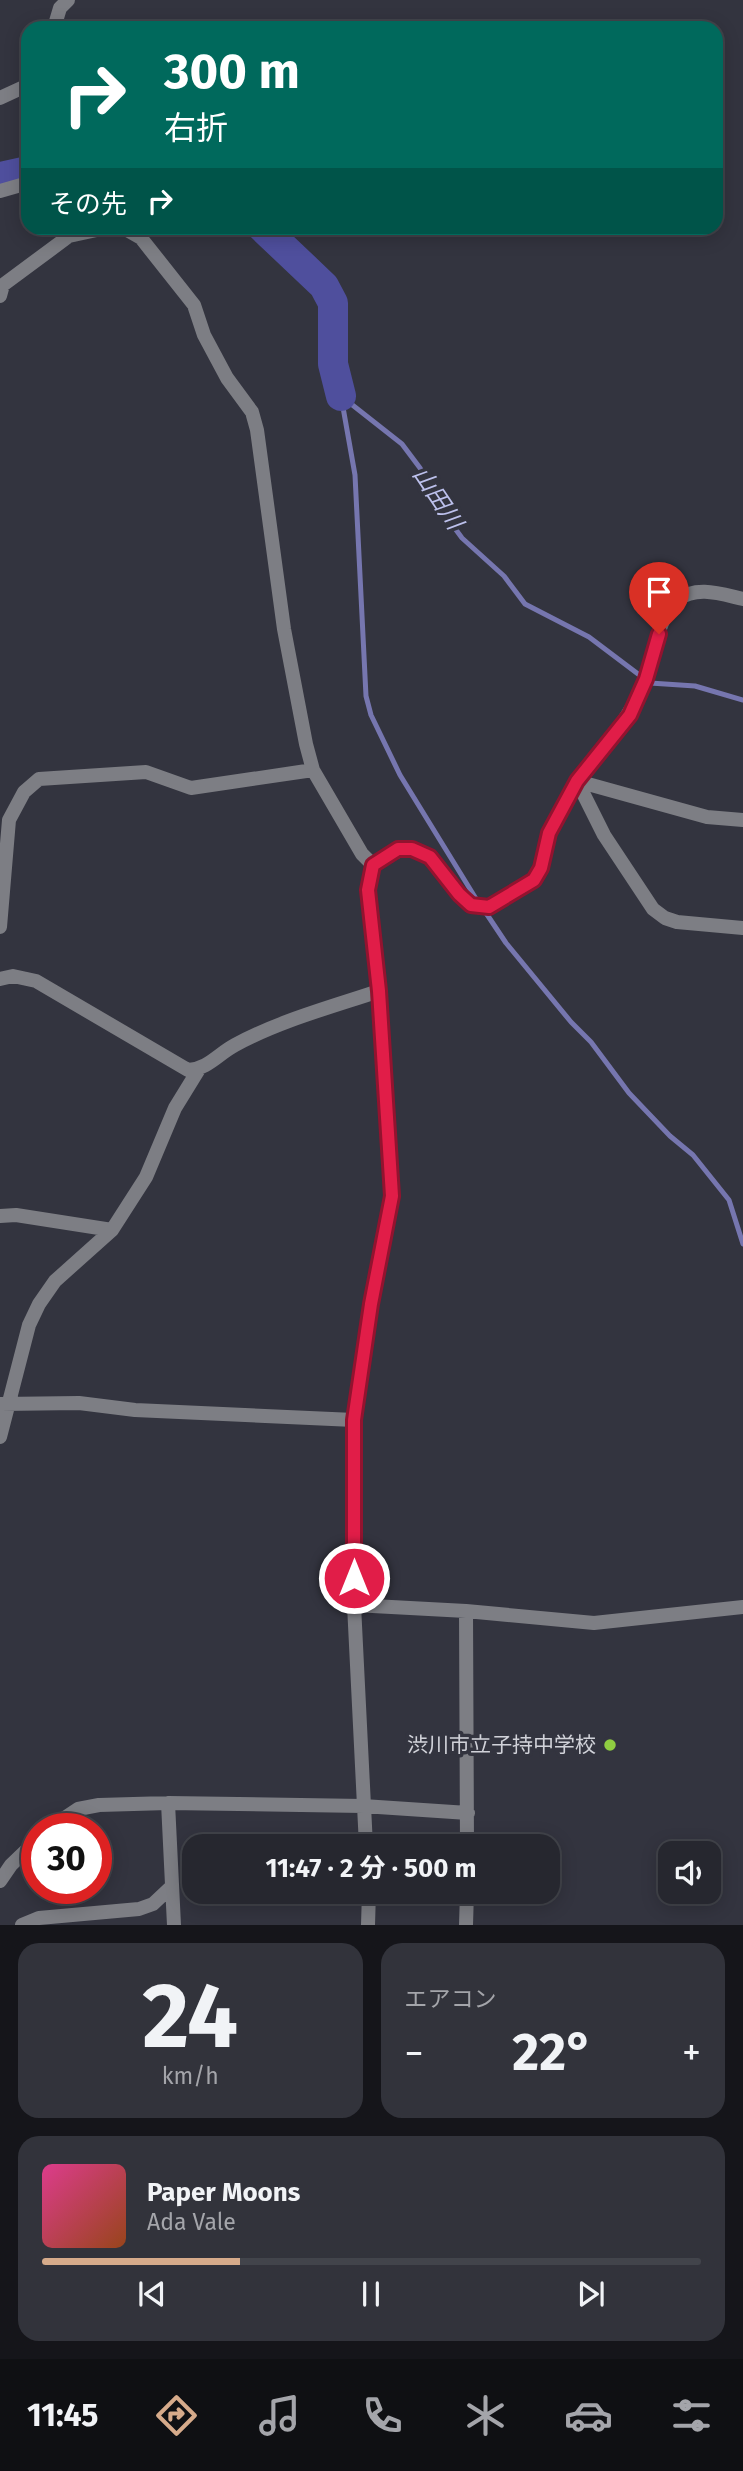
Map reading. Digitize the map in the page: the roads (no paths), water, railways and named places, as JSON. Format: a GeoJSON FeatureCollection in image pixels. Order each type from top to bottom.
{"type":"FeatureCollection","features":[{"type":"Feature","properties":{"kind":"street"},"geometry":{"type":"LineString","coordinates":[[56,21],[60,8],[68,0]]}},
{"type":"Feature","properties":{"kind":"street"},"geometry":{"type":"LineString","coordinates":[[0,98],[21,88]]}},
{"type":"Feature","properties":{"kind":"street"},"geometry":{"type":"LineString","coordinates":[[0,191],[21,185]]}},
{"type":"Feature","properties":{"kind":"street"},"geometry":{"type":"LineString","coordinates":[[1,288],[74,235]]}},
{"type":"Feature","properties":{"kind":"street"},"geometry":{"type":"LineString","coordinates":[[136,235],[141,238],[194,305],[204,335],[227,379],[252,412],[257,430],[284,629],[306,744],[313,770],[362,853],[373,865]]}},
{"type":"Feature","properties":{"kind":"street"},"geometry":{"type":"LineString","coordinates":[[365,1834],[354,1605],[354,1420],[371,1304],[392,1196],[379,991],[368,890],[373,865],[398,849],[412,849],[430,857],[471,905],[489,907],[534,880],[541,868],[549,833],[577,781],[630,715],[644,684],[666,612],[675,601],[688,593],[703,591],[743,598]]}},
{"type":"Feature","properties":{"kind":"street"},"geometry":{"type":"LineString","coordinates":[[0,927],[9,820],[24,792],[39,779],[146,772],[191,788],[313,770]]}},
{"type":"Feature","properties":{"kind":"street"},"geometry":{"type":"LineString","coordinates":[[577,781],[707,817],[743,820]]}},
{"type":"Feature","properties":{"kind":"street"},"geometry":{"type":"LineString","coordinates":[[577,781],[604,835],[653,909],[664,918],[677,922],[743,928]]}},
{"type":"Feature","properties":{"kind":"street"},"geometry":{"type":"LineString","coordinates":[[0,979],[13,976],[36,981],[188,1070],[198,1069],[214,1061],[234,1045],[304,1016],[379,991]]}},
{"type":"Feature","properties":{"kind":"street"},"geometry":{"type":"LineString","coordinates":[[0,1437],[5,1404],[29,1325],[39,1304],[55,1281],[112,1230],[145,1177],[174,1108],[198,1069]]}},
{"type":"Feature","properties":{"kind":"street"},"geometry":{"type":"LineString","coordinates":[[0,1216],[16,1215],[112,1230]]}},
{"type":"Feature","properties":{"kind":"street"},"geometry":{"type":"LineString","coordinates":[[5,1404],[79,1403],[135,1410],[354,1420]]}},
{"type":"Feature","properties":{"kind":"street"},"geometry":{"type":"LineString","coordinates":[[354,1605],[466,1611],[594,1623],[743,1607]]}},
{"type":"Feature","properties":{"kind":"street"},"geometry":{"type":"LineString","coordinates":[[466,1611],[467,1834]]}},
{"type":"Feature","properties":{"kind":"street"},"geometry":{"type":"LineString","coordinates":[[72,1813],[78,1809],[99,1805],[168,1803],[363,1806],[468,1813]]}},
{"type":"Feature","properties":{"kind":"street"},"geometry":{"type":"LineString","coordinates":[[168,1803],[170,1888],[174,1925]]}},
{"type":"Feature","properties":{"kind":"street"},"geometry":{"type":"LineString","coordinates":[[0,1881],[21,1855]]}},
{"type":"Feature","properties":{"kind":"street"},"geometry":{"type":"LineString","coordinates":[[22,1925],[38,1918],[139,1909],[153,1904],[170,1888]]}},
{"type":"Feature","properties":{"kind":"street"},"geometry":{"type":"LineString","coordinates":[[368,1925],[369,1904]]}},
{"type":"Feature","properties":{"kind":"street"},"geometry":{"type":"LineString","coordinates":[[466,1925],[467,1904]]}},
{"type":"Feature","properties":{"kind":"waterway","name":"山田川"},"geometry":{"type":"LineString","coordinates":[[0,177],[21,172]]}},
{"type":"Feature","properties":{"kind":"waterway","name":"山田川"},"geometry":{"type":"LineString","coordinates":[[270,235],[324,286],[333,303],[333,364],[341,396]]}},
{"type":"Feature","properties":{"kind":"waterway"},"geometry":{"type":"LineString","coordinates":[[341,396],[355,475],[366,696],[371,715],[400,775],[478,902]]}},
{"type":"Feature","properties":{"kind":"waterway","name":"山田川"},"geometry":{"type":"LineString","coordinates":[[341,396],[402,444],[420,468],[462,538],[504,576],[525,604],[589,637],[650,683],[695,686],[743,700]]}},
{"type":"Feature","properties":{"kind":"waterway"},"geometry":{"type":"LineString","coordinates":[[484,910],[506,943],[571,1022],[591,1042],[629,1093],[670,1136],[693,1155],[729,1200],[743,1244]]}},
{"type":"Feature","properties":{"kind":"place","name":"渋川市立子持中学校"},"geometry":{"type":"Point","coordinates":[610,1745]}}]}
